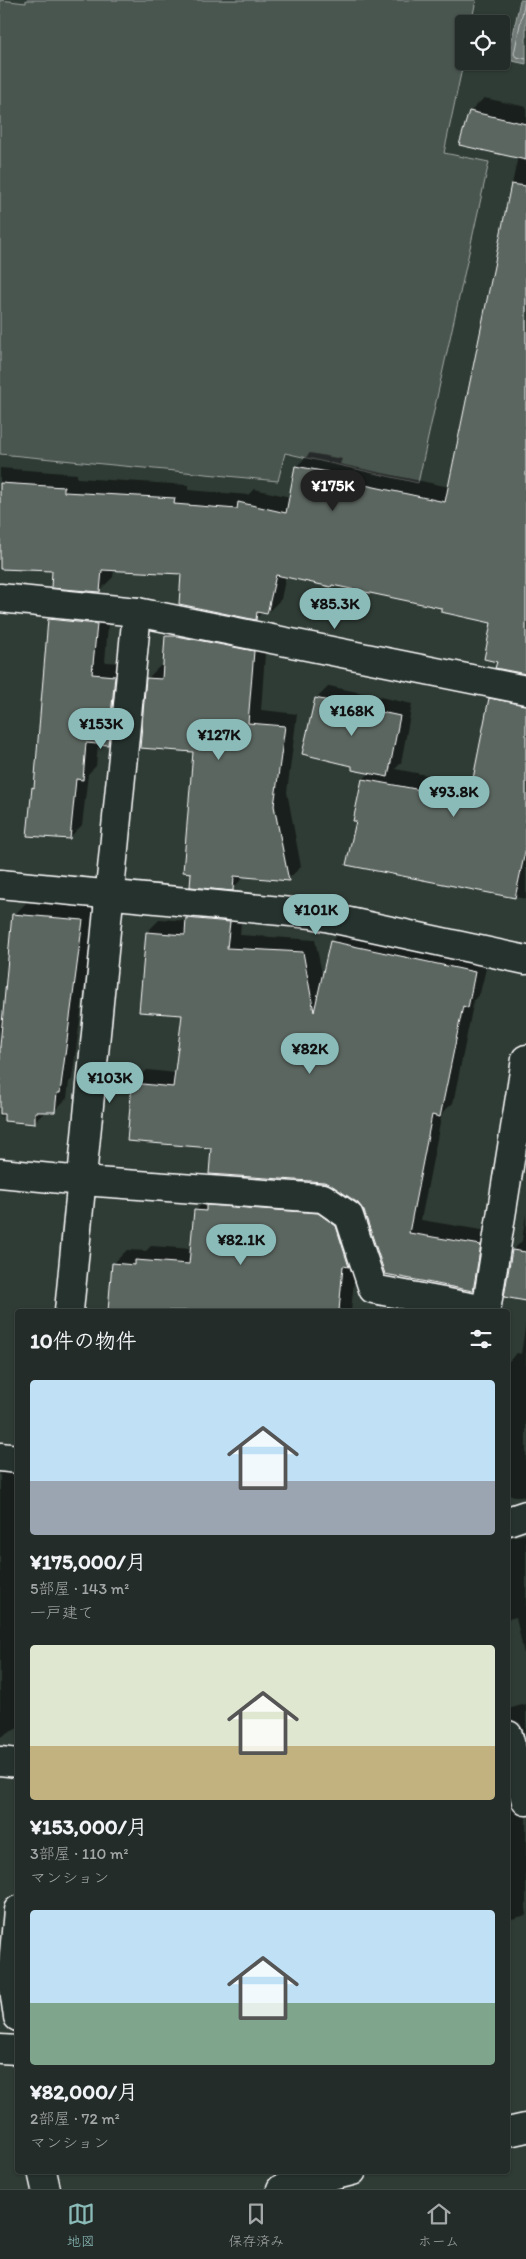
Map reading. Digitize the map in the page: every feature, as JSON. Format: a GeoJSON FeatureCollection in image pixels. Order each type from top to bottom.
{"type":"FeatureCollection","features":[{"type":"Feature","properties":{"kind":"street"},"geometry":{"type":"LineString","coordinates":[[0,598],[137,612],[526,690]]}},
{"type":"Feature","properties":{"kind":"street"},"geometry":{"type":"LineString","coordinates":[[69,1309],[108,893],[137,612]]}},
{"type":"Feature","properties":{"kind":"street"},"geometry":{"type":"LineString","coordinates":[[0,884],[312,914],[526,960]]}},
{"type":"Feature","properties":{"kind":"street"},"geometry":{"type":"LineString","coordinates":[[486,1309],[526,1059]]}},
{"type":"Feature","properties":{"kind":"street"},"geometry":{"type":"LineString","coordinates":[[0,1173],[82,1181],[324,1198],[349,1216],[372,1289],[476,1309]]}},
{"type":"Feature","properties":{"kind":"street"},"geometry":{"type":"LineString","coordinates":[[0,1458],[15,1459]]}},
{"type":"Feature","properties":{"kind":"street"},"geometry":{"type":"LineString","coordinates":[[510,1520],[526,1515]]}},
{"type":"Feature","properties":{"kind":"street"},"geometry":{"type":"LineString","coordinates":[[510,1742],[526,1801]]}},
{"type":"Feature","properties":{"kind":"street"},"geometry":{"type":"LineString","coordinates":[[0,1761],[15,1763]]}},
{"type":"Feature","properties":{"kind":"street"},"geometry":{"type":"LineString","coordinates":[[15,1942],[12,1975],[15,1996]]}},
{"type":"Feature","properties":{"kind":"street"},"geometry":{"type":"LineString","coordinates":[[0,2049],[15,2050]]}},
{"type":"Feature","properties":{"kind":"street"},"geometry":{"type":"LineString","coordinates":[[510,2132],[526,2128]]}},
{"type":"Feature","properties":{"kind":"street"},"geometry":{"type":"LineString","coordinates":[[43,2174],[46,2189]]}},
{"type":"Feature","properties":{"kind":"street"},"geometry":{"type":"LineString","coordinates":[[281,2189],[340,2174]]}},
{"type":"Feature","properties":{"kind":"shaded area"},"geometry":{"type":"Polygon","coordinates":[[[0,0],[26,3],[26,0],[476,0],[473,15],[455,15],[455,70],[462,70],[444,153],[489,162],[418,483],[285,453],[278,481],[0,454],[0,0]]]}},
{"type":"Feature","properties":{"kind":"water"},"geometry":{"type":"Polygon","coordinates":[[[520,0],[526,0],[526,64],[510,60],[510,50],[520,0]]]}},
{"type":"Feature","properties":{"kind":"building"},"geometry":{"type":"Polygon","coordinates":[[[469,111],[526,124],[526,160],[459,145],[469,111]]]}},
{"type":"Feature","properties":{"kind":"building"},"geometry":{"type":"Polygon","coordinates":[[[511,184],[526,186],[526,674],[495,668],[497,662],[484,659],[491,623],[441,612],[441,608],[332,585],[331,587],[276,575],[267,614],[257,612],[256,620],[179,604],[181,574],[102,570],[100,592],[51,588],[52,571],[0,569],[0,483],[64,487],[64,492],[175,498],[174,504],[237,509],[238,502],[286,513],[295,466],[328,472],[327,477],[445,502],[511,184]]]}},
{"type":"Feature","properties":{"kind":"building"},"geometry":{"type":"Polygon","coordinates":[[[48,619],[97,624],[92,674],[115,676],[108,745],[86,743],[83,780],[76,779],[70,839],[27,836],[32,787],[34,788],[48,619]]]}},
{"type":"Feature","properties":{"kind":"building"},"geometry":{"type":"Polygon","coordinates":[[[165,636],[177,636],[254,651],[248,723],[285,726],[274,806],[289,881],[234,876],[233,891],[190,887],[191,873],[183,872],[193,752],[140,748],[146,678],[162,679],[165,636]]]}},
{"type":"Feature","properties":{"kind":"building"},"geometry":{"type":"Polygon","coordinates":[[[315,698],[400,716],[388,777],[352,770],[352,766],[302,754],[315,698]]]}},
{"type":"Feature","properties":{"kind":"building"},"geometry":{"type":"Polygon","coordinates":[[[489,698],[526,705],[526,847],[515,898],[346,865],[356,821],[353,821],[362,779],[469,799],[489,698]]]}},
{"type":"Feature","properties":{"kind":"building"},"geometry":{"type":"Polygon","coordinates":[[[12,914],[83,920],[60,1093],[57,1093],[55,1112],[35,1112],[35,1124],[4,1121],[4,1114],[0,1114],[0,1046],[12,914]]]}},
{"type":"Feature","properties":{"kind":"building"},"geometry":{"type":"Polygon","coordinates":[[[186,918],[230,922],[227,948],[303,952],[314,1012],[330,941],[475,972],[468,1008],[463,1006],[440,1117],[432,1115],[409,1233],[481,1245],[473,1291],[385,1274],[364,1211],[358,1203],[331,1185],[324,1182],[209,1174],[211,1148],[127,1141],[132,1083],[173,1087],[182,1015],[139,1012],[146,932],[185,935],[186,918]]]}},
{"type":"Feature","properties":{"kind":"building"},"geometry":{"type":"Polygon","coordinates":[[[206,1205],[318,1213],[336,1226],[349,1267],[343,1266],[339,1309],[108,1309],[112,1263],[135,1265],[135,1260],[189,1264],[194,1210],[206,1211],[206,1205]]]}},
{"type":"Feature","properties":{"kind":"building"},"geometry":{"type":"Polygon","coordinates":[[[512,1250],[526,1252],[526,1301],[504,1297],[512,1250]]]}}]}
